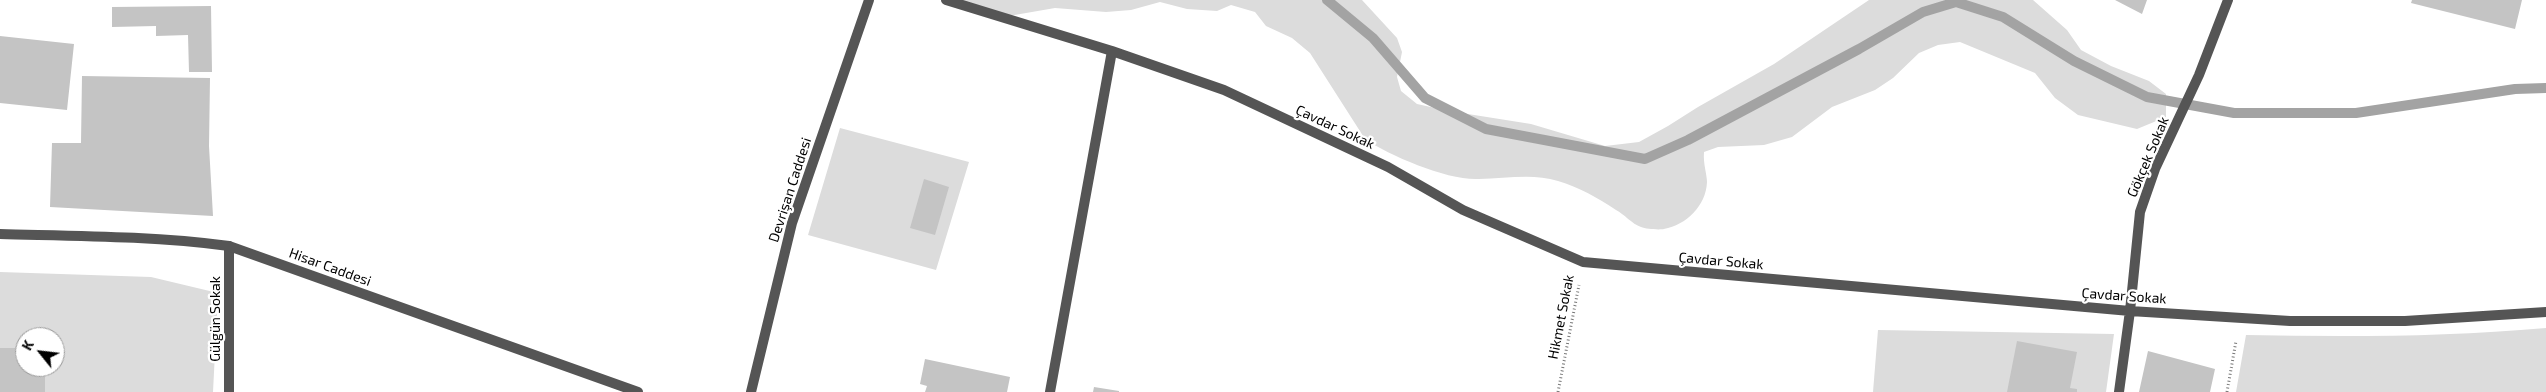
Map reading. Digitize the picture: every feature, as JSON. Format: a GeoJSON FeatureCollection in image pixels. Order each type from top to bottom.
{"type":"FeatureCollection","features":[{"type":"Feature","properties":{"kind":"street","name":"Devrişan Caddesi"},"geometry":{"type":"LineString","coordinates":[[751,392],[792,223],[869,0]]}},
{"type":"Feature","properties":{"kind":"street","name":"Çavdar Sokak"},"geometry":{"type":"LineString","coordinates":[[946,0],[1112,51],[1224,90],[1388,167],[1463,210],[1583,262],[2130,312],[2290,321],[2405,321],[2546,312]]}},
{"type":"Feature","properties":{"kind":"street","name":"Gökçek Sokak"},"geometry":{"type":"LineString","coordinates":[[2119,392],[2130,312],[2140,212],[2155,169],[2199,75],[2228,0]]}},
{"type":"Feature","properties":{"kind":"street"},"geometry":{"type":"LineString","coordinates":[[1050,392],[1112,51]]}},
{"type":"Feature","properties":{"kind":"street","name":"Hisar Caddesi"},"geometry":{"type":"LineString","coordinates":[[0,234],[119,236],[185,240],[229,246],[638,392]]}},
{"type":"Feature","properties":{"kind":"street","name":"Gülgün Sokak"},"geometry":{"type":"LineString","coordinates":[[229,246],[229,392]]}},
{"type":"Feature","properties":{"kind":"path","name":"Hikmet Sokak"},"geometry":{"type":"LineString","coordinates":[[1558,392],[1583,262]]}},
{"type":"Feature","properties":{"kind":"path"},"geometry":{"type":"LineString","coordinates":[[2227,392],[2240,318]]}},
{"type":"Feature","properties":{"kind":"shaded area"},"geometry":{"type":"Polygon","coordinates":[[[960,0],[1362,0],[1397,38],[1402,52],[1397,77],[1401,91],[1417,104],[1531,124],[1605,146],[1639,142],[1668,126],[1774,64],[1869,0],[2033,0],[2067,30],[2081,50],[2111,66],[2149,81],[2166,94],[2166,117],[2137,129],[2078,115],[2055,98],[2035,73],[1960,42],[1938,45],[1919,53],[1893,78],[1875,90],[1832,107],[1792,137],[1764,145],[1718,147],[1704,152],[1707,182],[1706,191],[1699,206],[1687,219],[1672,227],[1652,229],[1638,226],[1595,197],[1558,181],[1538,177],[1467,179],[1436,172],[1404,160],[1376,146],[1365,139],[1310,53],[1292,38],[1266,26],[1255,12],[1231,5],[1217,11],[1187,9],[1160,2],[1131,10],[1106,12],[1055,8],[1003,17],[960,0]]]}},
{"type":"Feature","properties":{"kind":"shaded area"},"geometry":{"type":"Polygon","coordinates":[[[840,128],[969,162],[936,270],[808,235],[840,128]]]}},
{"type":"Feature","properties":{"kind":"shaded area"},"geometry":{"type":"Polygon","coordinates":[[[0,272],[151,277],[218,293],[213,392],[0,392],[0,272]]]}},
{"type":"Feature","properties":{"kind":"shaded area"},"geometry":{"type":"Polygon","coordinates":[[[2546,328],[2546,392],[2236,392],[2246,335],[2396,336],[2546,328]]]}},
{"type":"Feature","properties":{"kind":"shaded area"},"geometry":{"type":"Polygon","coordinates":[[[1878,330],[2114,334],[2106,392],[1873,392],[1878,330]]]}},
{"type":"Feature","properties":{"kind":"building"},"geometry":{"type":"Polygon","coordinates":[[[2115,0],[2147,0],[2142,14],[2115,0]]]}},
{"type":"Feature","properties":{"kind":"building"},"geometry":{"type":"Polygon","coordinates":[[[2412,0],[2522,0],[2515,29],[2411,3],[2412,0]]]}},
{"type":"Feature","properties":{"kind":"building"},"geometry":{"type":"Polygon","coordinates":[[[211,6],[212,72],[189,72],[188,35],[156,36],[156,26],[112,27],[112,7],[211,6]]]}},
{"type":"Feature","properties":{"kind":"building"},"geometry":{"type":"Polygon","coordinates":[[[0,36],[74,44],[67,110],[0,103],[0,36]]]}},
{"type":"Feature","properties":{"kind":"building"},"geometry":{"type":"Polygon","coordinates":[[[82,76],[210,78],[209,146],[213,216],[50,207],[52,143],[81,143],[82,76]]]}},
{"type":"Feature","properties":{"kind":"building"},"geometry":{"type":"Polygon","coordinates":[[[924,179],[949,187],[935,235],[910,228],[924,179]]]}},
{"type":"Feature","properties":{"kind":"building"},"geometry":{"type":"Polygon","coordinates":[[[2017,341],[2077,352],[2070,388],[2077,389],[2077,392],[2007,392],[2017,341]]]}},
{"type":"Feature","properties":{"kind":"building"},"geometry":{"type":"Polygon","coordinates":[[[0,348],[15,348],[15,377],[45,377],[45,392],[0,392],[0,348]]]}},
{"type":"Feature","properties":{"kind":"building"},"geometry":{"type":"Polygon","coordinates":[[[2148,351],[2215,369],[2210,392],[2139,392],[2148,351]]]}},
{"type":"Feature","properties":{"kind":"building"},"geometry":{"type":"Polygon","coordinates":[[[925,359],[1010,377],[1007,392],[925,392],[927,386],[920,384],[925,359]]]}},
{"type":"Feature","properties":{"kind":"building"},"geometry":{"type":"Polygon","coordinates":[[[1094,387],[1119,391],[1119,392],[1093,392],[1094,387]]]}},
{"type":"Feature","properties":{"kind":"waterway"},"geometry":{"type":"LineString","coordinates":[[1327,0],[1373,38],[1425,98],[1486,129],[1645,159],[1688,140],[1859,49],[1923,12],[1956,2],[2003,17],[2074,61],[2147,97],[2234,113],[2356,113],[2515,89],[2546,88]]}}]}
